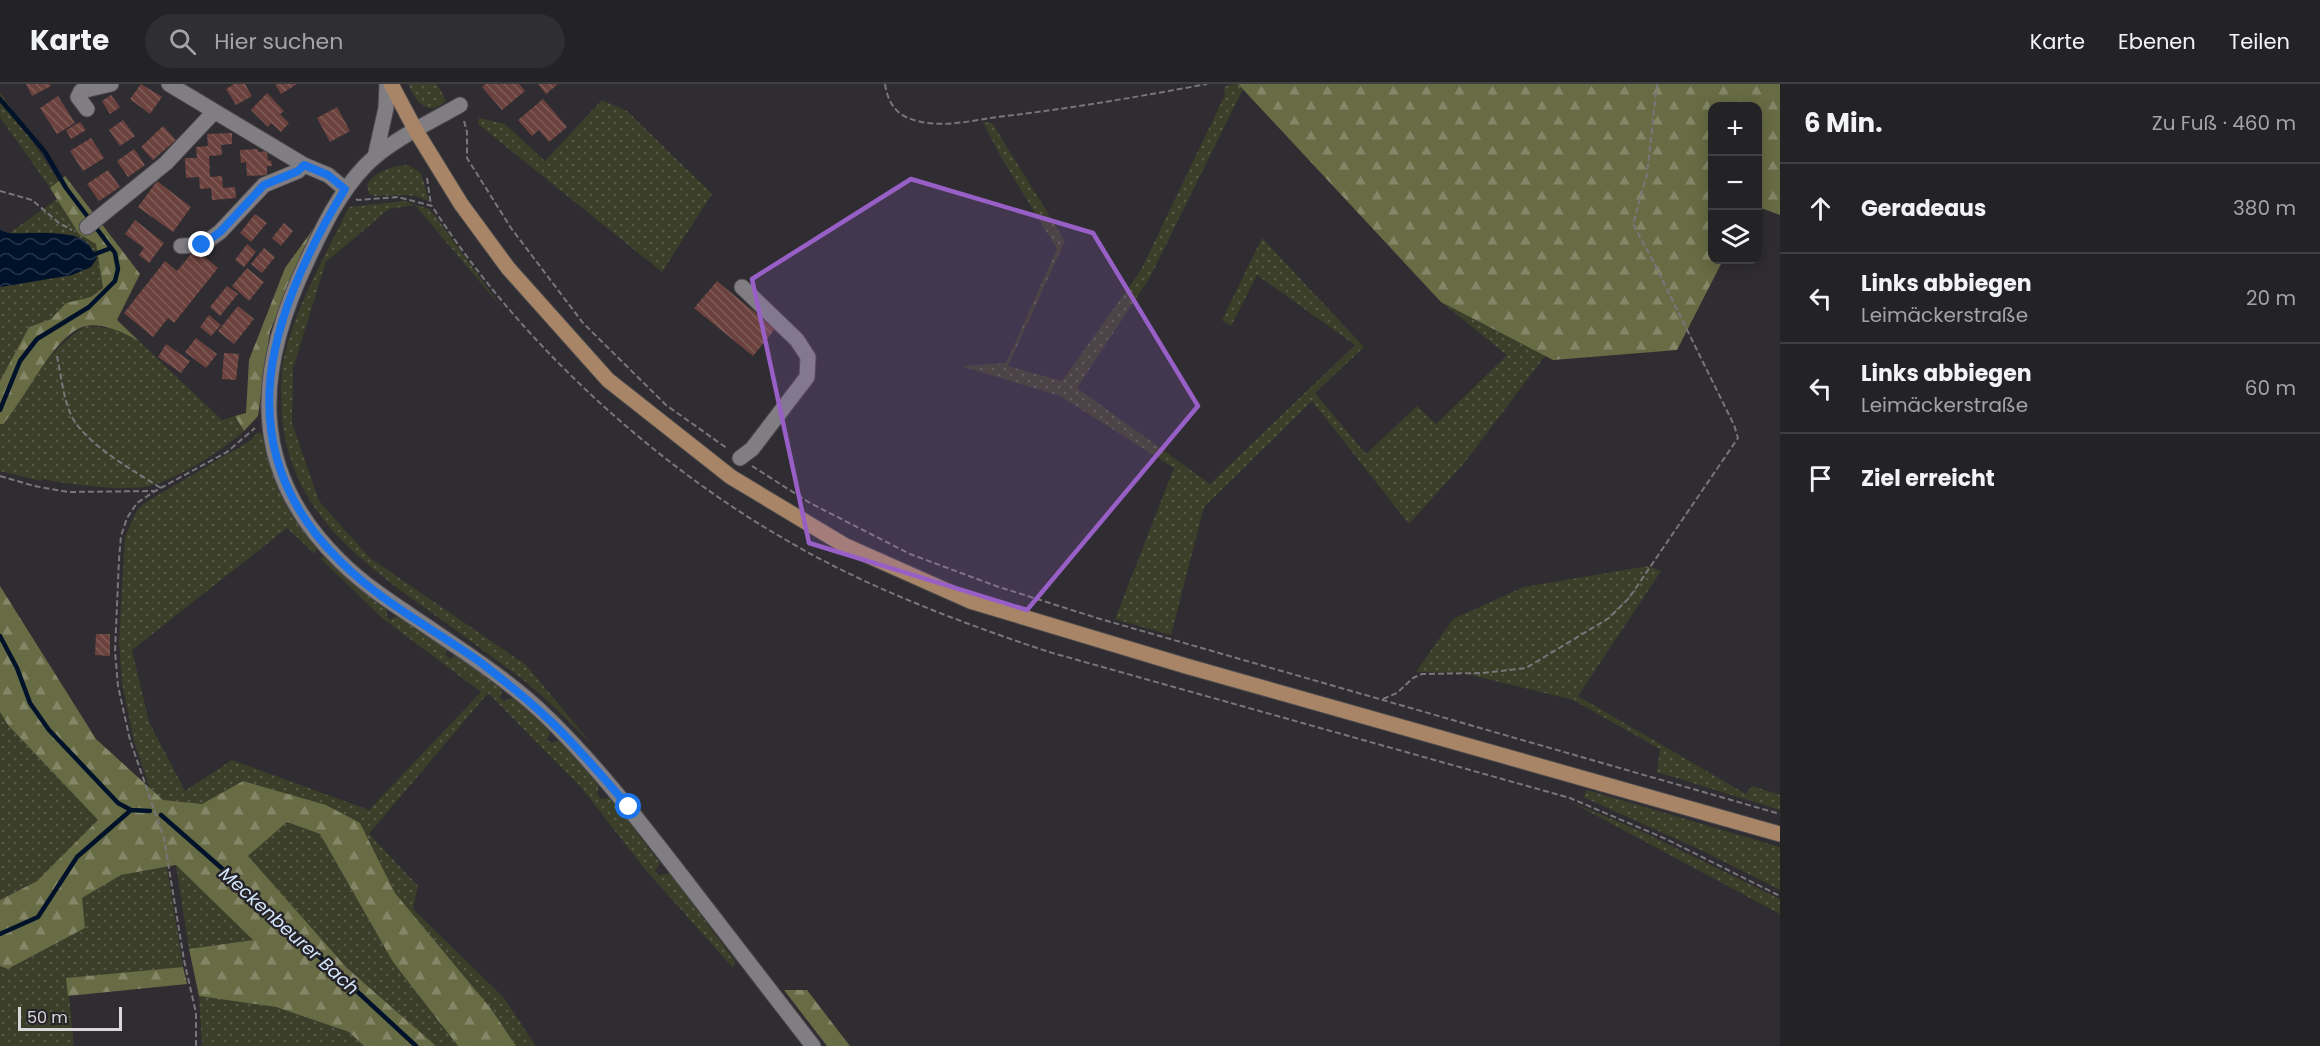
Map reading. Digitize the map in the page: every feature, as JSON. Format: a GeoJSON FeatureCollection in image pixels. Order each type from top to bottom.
{"type":"FeatureCollection","features":[{"type":"Feature","properties":{"kind":"main road"},"geometry":{"type":"LineString","coordinates":[[389,84],[461,204],[508,268],[608,380],[731,477],[844,545],[970,601],[1208,672],[1780,834]]}},
{"type":"Feature","properties":{"kind":"street"},"geometry":{"type":"LineString","coordinates":[[87,109],[78,97],[81,91],[111,84]]}},
{"type":"Feature","properties":{"kind":"street"},"geometry":{"type":"LineString","coordinates":[[169,84],[304,165],[328,175],[350,193]]}},
{"type":"Feature","properties":{"kind":"street"},"geometry":{"type":"LineString","coordinates":[[389,84],[385,116],[375,157],[350,193],[328,216],[291,293],[271,362],[268,384],[269,423],[279,469],[289,492],[308,524],[340,561],[378,593],[481,663],[547,717],[629,807],[813,1046]]}},
{"type":"Feature","properties":{"kind":"street"},"geometry":{"type":"LineString","coordinates":[[375,157],[460,105]]}},
{"type":"Feature","properties":{"kind":"street"},"geometry":{"type":"LineString","coordinates":[[92,222],[166,163],[214,112]]}},
{"type":"Feature","properties":{"kind":"street"},"geometry":{"type":"LineString","coordinates":[[181,246],[202,245],[220,232],[264,185],[298,171],[304,165]]}},
{"type":"Feature","properties":{"kind":"street"},"geometry":{"type":"LineString","coordinates":[[740,458],[752,449],[807,377],[808,357],[797,340],[742,287]]}},
{"type":"Feature","properties":{"kind":"path"},"geometry":{"type":"LineString","coordinates":[[885,84],[894,108],[905,117],[921,122],[944,123],[1076,107],[1207,84]]}},
{"type":"Feature","properties":{"kind":"path"},"geometry":{"type":"LineString","coordinates":[[1383,699],[1397,693],[1413,678],[1422,674],[1484,673],[1526,668],[1609,618],[1629,598],[1738,438],[1734,425],[1633,224],[1647,174],[1657,84]]}},
{"type":"Feature","properties":{"kind":"path"},"geometry":{"type":"LineString","coordinates":[[460,105],[467,132],[467,158],[511,228],[583,323],[666,405],[740,458],[810,503],[910,554],[996,586],[1097,618],[1780,814]]}},
{"type":"Feature","properties":{"kind":"path"},"geometry":{"type":"LineString","coordinates":[[0,191],[32,200],[59,223],[74,231],[92,222]]}},
{"type":"Feature","properties":{"kind":"path"},"geometry":{"type":"LineString","coordinates":[[350,193],[350,205]]}},
{"type":"Feature","properties":{"kind":"path"},"geometry":{"type":"LineString","coordinates":[[350,193],[358,200],[398,197],[432,206],[450,235],[491,289],[561,365],[655,450],[751,518],[786,540],[850,573],[965,624],[1049,652],[1570,798],[1666,839],[1780,896]]}},
{"type":"Feature","properties":{"kind":"path"},"geometry":{"type":"LineString","coordinates":[[57,356],[66,401],[72,417],[81,429],[115,459],[161,488]]}},
{"type":"Feature","properties":{"kind":"path"},"geometry":{"type":"LineString","coordinates":[[196,1046],[196,1013],[184,960],[164,838],[130,740],[117,675],[118,559],[127,518],[137,503],[155,491],[204,466],[244,440],[255,429],[269,423]]}},
{"type":"Feature","properties":{"kind":"path"},"geometry":{"type":"LineString","coordinates":[[0,476],[34,486],[68,492],[155,491]]}},
{"type":"Feature","properties":{"kind":"highlighted area"},"geometry":{"type":"Polygon","coordinates":[[[911,179],[1093,233],[1198,406],[1027,610],[809,543],[752,279],[911,179]]]}},
{"type":"Feature","properties":{"kind":"green space"},"geometry":{"type":"Polygon","coordinates":[[[408,84],[437,84],[446,100],[434,108],[423,106],[408,84]]]}},
{"type":"Feature","properties":{"kind":"green space"},"geometry":{"type":"Polygon","coordinates":[[[1238,84],[1243,89],[1150,277],[1077,388],[1210,484],[1355,345],[1257,275],[1231,326],[1222,320],[1262,238],[1364,347],[1315,393],[1366,454],[1417,406],[1436,424],[1507,355],[1441,302],[1545,356],[1465,462],[1409,524],[1312,401],[1204,507],[1171,635],[1115,619],[1174,468],[1060,396],[961,366],[1006,363],[1057,249],[1001,157],[983,122],[992,123],[1065,241],[1008,366],[1062,381],[1141,270],[1225,95],[1224,87],[1238,84]]]}},
{"type":"Feature","properties":{"kind":"green space"},"geometry":{"type":"Polygon","coordinates":[[[1238,84],[1780,84],[1780,215],[1762,208],[1762,102],[1708,102],[1708,264],[1721,264],[1677,350],[1553,360],[1441,302],[1238,84]]]}},
{"type":"Feature","properties":{"kind":"green space"},"geometry":{"type":"Polygon","coordinates":[[[0,92],[59,182],[50,188],[0,117],[0,92]]]}},
{"type":"Feature","properties":{"kind":"green space"},"geometry":{"type":"Polygon","coordinates":[[[602,100],[627,111],[712,194],[662,272],[478,124],[479,118],[505,124],[545,161],[602,100]]]}},
{"type":"Feature","properties":{"kind":"green space"},"geometry":{"type":"Polygon","coordinates":[[[408,165],[421,173],[429,201],[416,196],[369,194],[367,185],[375,176],[391,168],[408,165]]]}},
{"type":"Feature","properties":{"kind":"green space"},"geometry":{"type":"Polygon","coordinates":[[[65,176],[140,274],[117,320],[139,341],[106,327],[92,325],[74,331],[51,354],[12,413],[3,424],[0,424],[0,381],[29,327],[51,319],[66,303],[91,297],[103,288],[96,244],[79,234],[50,188],[65,176]]]}},
{"type":"Feature","properties":{"kind":"green space"},"geometry":{"type":"Polygon","coordinates":[[[57,199],[79,234],[96,244],[103,288],[91,297],[66,303],[51,319],[29,327],[0,381],[0,287],[72,275],[90,246],[62,234],[8,234],[57,199]]]}},
{"type":"Feature","properties":{"kind":"green space"},"geometry":{"type":"Polygon","coordinates":[[[404,201],[429,209],[502,308],[415,205],[389,209],[326,262],[293,368],[292,423],[319,501],[370,558],[526,665],[591,743],[527,683],[402,592],[353,551],[313,506],[288,450],[282,416],[283,361],[290,335],[313,279],[349,207],[404,201]]]}},
{"type":"Feature","properties":{"kind":"green space"},"geometry":{"type":"Polygon","coordinates":[[[314,228],[270,331],[258,416],[244,431],[235,416],[246,413],[249,360],[285,268],[314,228]]]}},
{"type":"Feature","properties":{"kind":"green space"},"geometry":{"type":"Polygon","coordinates":[[[86,326],[118,329],[139,341],[222,420],[235,416],[244,431],[197,465],[168,479],[144,487],[106,487],[42,479],[41,481],[0,471],[0,424],[3,424],[13,412],[33,378],[48,359],[65,341],[86,326]]]}},
{"type":"Feature","properties":{"kind":"green space"},"geometry":{"type":"Polygon","coordinates":[[[257,433],[261,433],[263,437],[275,476],[318,545],[315,554],[287,528],[132,650],[149,722],[185,791],[232,760],[369,810],[481,692],[382,618],[320,558],[328,556],[387,607],[387,617],[390,620],[398,616],[447,648],[445,655],[451,659],[458,655],[503,688],[500,697],[504,701],[514,697],[551,731],[547,740],[552,743],[559,740],[599,785],[597,794],[601,799],[611,798],[660,863],[655,871],[658,875],[670,874],[735,961],[733,968],[644,868],[580,786],[488,693],[369,834],[418,886],[413,909],[504,998],[536,1046],[516,1046],[492,1010],[395,893],[360,823],[243,781],[202,804],[163,801],[150,789],[134,741],[122,683],[119,642],[125,537],[137,510],[146,502],[250,441],[257,433]]]}},
{"type":"Feature","properties":{"kind":"green space"},"geometry":{"type":"Polygon","coordinates":[[[1648,566],[1661,571],[1578,696],[1746,794],[1752,786],[1780,795],[1780,810],[1657,772],[1660,749],[1573,700],[1463,673],[1416,672],[1453,619],[1524,587],[1648,566]]]}},
{"type":"Feature","properties":{"kind":"green space"},"geometry":{"type":"Polygon","coordinates":[[[0,586],[96,739],[163,800],[202,804],[243,781],[326,805],[360,823],[395,893],[492,1010],[516,1046],[458,1046],[393,962],[320,834],[287,822],[248,856],[347,968],[436,1046],[364,1046],[349,1032],[276,1007],[199,996],[189,949],[253,940],[176,865],[121,875],[82,898],[85,928],[8,969],[0,966],[0,900],[37,881],[98,820],[8,725],[0,712],[0,586]]]}},
{"type":"Feature","properties":{"kind":"green space"},"geometry":{"type":"Polygon","coordinates":[[[0,712],[8,725],[98,820],[37,881],[0,900],[0,712]]]}},
{"type":"Feature","properties":{"kind":"green space"},"geometry":{"type":"Polygon","coordinates":[[[1587,790],[1780,847],[1780,890],[1705,852],[1583,797],[1587,790]]]}},
{"type":"Feature","properties":{"kind":"green space"},"geometry":{"type":"Polygon","coordinates":[[[1571,802],[1643,832],[1780,899],[1780,914],[1571,802]]]}},
{"type":"Feature","properties":{"kind":"green space"},"geometry":{"type":"Polygon","coordinates":[[[287,822],[320,834],[393,962],[458,1046],[436,1046],[347,968],[247,855],[287,822]]]}},
{"type":"Feature","properties":{"kind":"green space"},"geometry":{"type":"Polygon","coordinates":[[[176,865],[253,940],[189,949],[176,865]]]}},
{"type":"Feature","properties":{"kind":"green space"},"geometry":{"type":"Polygon","coordinates":[[[167,867],[183,967],[67,978],[74,1046],[0,1046],[0,966],[9,969],[85,928],[81,898],[121,875],[167,867]]]}},
{"type":"Feature","properties":{"kind":"green space"},"geometry":{"type":"Polygon","coordinates":[[[183,967],[187,984],[68,996],[66,978],[183,967]]]}},
{"type":"Feature","properties":{"kind":"green space"},"geometry":{"type":"Polygon","coordinates":[[[784,990],[807,990],[850,1046],[827,1046],[784,990]]]}},
{"type":"Feature","properties":{"kind":"green space"},"geometry":{"type":"Polygon","coordinates":[[[199,996],[276,1007],[349,1032],[364,1046],[202,1046],[199,996]]]}},
{"type":"Feature","properties":{"kind":"water"},"geometry":{"type":"Polygon","coordinates":[[[0,230],[11,233],[70,235],[87,243],[97,258],[91,267],[72,275],[0,287],[0,230]]]}},
{"type":"Feature","properties":{"kind":"building"},"geometry":{"type":"Polygon","coordinates":[[[26,84],[50,84],[51,86],[32,96],[26,84]]]}},
{"type":"Feature","properties":{"kind":"building"},"geometry":{"type":"Polygon","coordinates":[[[141,84],[162,97],[150,114],[130,99],[141,84]]]}},
{"type":"Feature","properties":{"kind":"building"},"geometry":{"type":"Polygon","coordinates":[[[234,84],[245,84],[252,96],[236,105],[226,89],[234,84]]]}},
{"type":"Feature","properties":{"kind":"building"},"geometry":{"type":"Polygon","coordinates":[[[275,84],[297,84],[281,94],[275,84]]]}},
{"type":"Feature","properties":{"kind":"building"},"geometry":{"type":"Polygon","coordinates":[[[485,84],[519,84],[525,91],[502,110],[482,87],[485,84]]]}},
{"type":"Feature","properties":{"kind":"building"},"geometry":{"type":"Polygon","coordinates":[[[538,84],[558,84],[546,94],[538,84]]]}},
{"type":"Feature","properties":{"kind":"building"},"geometry":{"type":"Polygon","coordinates":[[[267,93],[284,111],[280,114],[289,123],[281,132],[271,123],[268,127],[251,110],[267,93]]]}},
{"type":"Feature","properties":{"kind":"building"},"geometry":{"type":"Polygon","coordinates":[[[111,95],[120,107],[110,114],[102,101],[111,95]]]}},
{"type":"Feature","properties":{"kind":"building"},"geometry":{"type":"Polygon","coordinates":[[[58,96],[75,123],[57,134],[40,108],[58,96]]]}},
{"type":"Feature","properties":{"kind":"building"},"geometry":{"type":"Polygon","coordinates":[[[543,99],[567,127],[549,142],[539,130],[532,136],[518,120],[543,99]]]}},
{"type":"Feature","properties":{"kind":"building"},"geometry":{"type":"Polygon","coordinates":[[[337,107],[350,131],[330,142],[317,118],[337,107]]]}},
{"type":"Feature","properties":{"kind":"building"},"geometry":{"type":"Polygon","coordinates":[[[123,120],[135,136],[120,146],[109,130],[123,120]]]}},
{"type":"Feature","properties":{"kind":"building"},"geometry":{"type":"Polygon","coordinates":[[[80,122],[86,130],[71,139],[66,130],[80,122]]]}},
{"type":"Feature","properties":{"kind":"building"},"geometry":{"type":"Polygon","coordinates":[[[163,126],[176,140],[153,160],[141,147],[163,126]]]}},
{"type":"Feature","properties":{"kind":"building"},"geometry":{"type":"Polygon","coordinates":[[[232,133],[232,144],[221,145],[222,155],[209,156],[210,177],[222,176],[223,188],[235,187],[236,198],[212,200],[211,188],[200,189],[199,177],[186,178],[185,158],[197,158],[196,147],[208,146],[207,134],[232,133]]]}},
{"type":"Feature","properties":{"kind":"building"},"geometry":{"type":"Polygon","coordinates":[[[91,138],[104,158],[83,171],[70,151],[91,138]]]}},
{"type":"Feature","properties":{"kind":"building"},"geometry":{"type":"Polygon","coordinates":[[[134,149],[145,165],[128,177],[117,161],[134,149]]]}},
{"type":"Feature","properties":{"kind":"building"},"geometry":{"type":"Polygon","coordinates":[[[258,149],[258,152],[267,151],[268,161],[271,160],[272,166],[267,166],[267,175],[247,176],[246,162],[241,163],[240,150],[258,149]]]}},
{"type":"Feature","properties":{"kind":"building"},"geometry":{"type":"Polygon","coordinates":[[[108,170],[120,187],[99,201],[87,184],[108,170]]]}},
{"type":"Feature","properties":{"kind":"building"},"geometry":{"type":"Polygon","coordinates":[[[157,181],[191,207],[173,232],[138,207],[157,181]]]}},
{"type":"Feature","properties":{"kind":"building"},"geometry":{"type":"Polygon","coordinates":[[[255,214],[267,223],[251,242],[240,233],[255,214]]]}},
{"type":"Feature","properties":{"kind":"building"},"geometry":{"type":"Polygon","coordinates":[[[135,220],[164,243],[149,263],[139,255],[144,248],[125,234],[135,220]]]}},
{"type":"Feature","properties":{"kind":"building"},"geometry":{"type":"Polygon","coordinates":[[[284,223],[293,231],[281,246],[272,238],[284,223]]]}},
{"type":"Feature","properties":{"kind":"building"},"geometry":{"type":"Polygon","coordinates":[[[247,244],[256,252],[244,267],[235,260],[247,244]]]}},
{"type":"Feature","properties":{"kind":"building"},"geometry":{"type":"Polygon","coordinates":[[[264,248],[275,257],[262,273],[251,264],[264,248]]]}},
{"type":"Feature","properties":{"kind":"building"},"geometry":{"type":"Polygon","coordinates":[[[195,249],[218,268],[174,323],[168,318],[153,337],[124,313],[165,261],[177,271],[195,249]]]}},
{"type":"Feature","properties":{"kind":"building"},"geometry":{"type":"Polygon","coordinates":[[[247,268],[264,282],[249,301],[232,286],[247,268]]]}},
{"type":"Feature","properties":{"kind":"building"},"geometry":{"type":"Polygon","coordinates":[[[717,281],[775,329],[753,356],[694,308],[717,281]]]}},
{"type":"Feature","properties":{"kind":"building"},"geometry":{"type":"Polygon","coordinates":[[[227,286],[238,294],[220,316],[210,307],[227,286]]]}},
{"type":"Feature","properties":{"kind":"building"},"geometry":{"type":"Polygon","coordinates":[[[238,306],[254,319],[234,344],[218,331],[238,306]]]}},
{"type":"Feature","properties":{"kind":"building"},"geometry":{"type":"Polygon","coordinates":[[[209,315],[221,325],[211,336],[200,327],[209,315]]]}},
{"type":"Feature","properties":{"kind":"building"},"geometry":{"type":"Polygon","coordinates":[[[196,338],[217,354],[206,368],[185,352],[196,338]]]}},
{"type":"Feature","properties":{"kind":"building"},"geometry":{"type":"Polygon","coordinates":[[[166,344],[190,361],[181,373],[158,357],[166,344]]]}},
{"type":"Feature","properties":{"kind":"building"},"geometry":{"type":"Polygon","coordinates":[[[224,353],[239,354],[236,380],[222,379],[224,353]]]}},
{"type":"Feature","properties":{"kind":"building"},"geometry":{"type":"Polygon","coordinates":[[[96,634],[110,634],[110,656],[95,655],[96,634]]]}},
{"type":"Feature","properties":{"kind":"waterway","name":"Meckenbeurer Bach"},"geometry":{"type":"LineString","coordinates":[[0,99],[45,152],[66,188],[115,253],[118,269],[115,281],[89,307],[37,339],[20,361],[0,410]]}},
{"type":"Feature","properties":{"kind":"waterway"},"geometry":{"type":"LineString","coordinates":[[95,254],[111,248]]}},
{"type":"Feature","properties":{"kind":"waterway","name":"Meckenbeurer Bach"},"geometry":{"type":"LineString","coordinates":[[0,636],[17,668],[30,703],[49,730],[118,803],[131,810],[150,811]]}},
{"type":"Feature","properties":{"kind":"waterway"},"geometry":{"type":"LineString","coordinates":[[0,934],[38,917],[77,857],[131,810]]}},
{"type":"Feature","properties":{"kind":"waterway","name":"Meckenbeurer Bach"},"geometry":{"type":"LineString","coordinates":[[161,815],[267,908],[416,1046]]}},
{"type":"Feature","properties":{"kind":"route"},"geometry":{"type":"LineString","coordinates":[[202,245],[220,232],[264,185],[298,171],[304,165],[328,175],[345,189],[328,216],[291,293],[271,362],[268,384],[269,423],[279,469],[289,492],[308,524],[340,561],[378,593],[481,663],[547,717],[629,807]]}}]}
